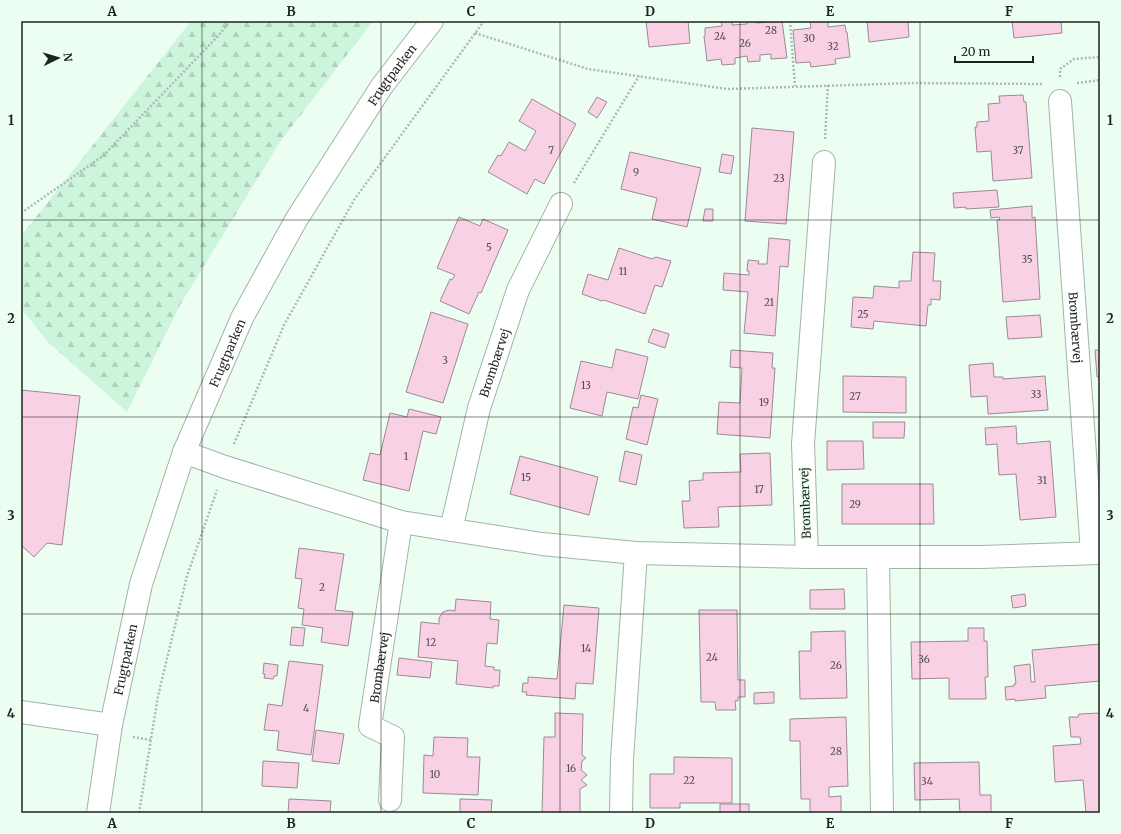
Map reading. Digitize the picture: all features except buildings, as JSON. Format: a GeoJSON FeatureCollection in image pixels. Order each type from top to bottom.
{"type":"FeatureCollection","features":[{"type":"Feature","properties":{"kind":"street","name":"Frugtparken"},"geometry":{"type":"LineString","coordinates":[[98,813],[111,725],[141,584],[184,452],[242,318],[296,220],[382,86],[432,21]]}},
{"type":"Feature","properties":{"kind":"street","name":"Brombærvej"},"geometry":{"type":"LineString","coordinates":[[184,452],[400,522],[542,544],[636,553],[807,558],[981,558],[1096,553],[1060,93]]}},
{"type":"Feature","properties":{"kind":"street","name":"Brombærvej"},"geometry":{"type":"LineString","coordinates":[[807,558],[803,444],[824,162]]}},
{"type":"Feature","properties":{"kind":"street","name":"Brombærvej"},"geometry":{"type":"LineString","coordinates":[[451,530],[481,400],[518,290],[561,204]]}},
{"type":"Feature","properties":{"kind":"street","name":"Brombærvej"},"geometry":{"type":"LineString","coordinates":[[390,800],[393,737],[370,726],[400,522]]}},
{"type":"Feature","properties":{"kind":"street"},"geometry":{"type":"LineString","coordinates":[[621,813],[622,759],[636,553]]}},
{"type":"Feature","properties":{"kind":"street"},"geometry":{"type":"LineString","coordinates":[[878,558],[882,813]]}},
{"type":"Feature","properties":{"kind":"street"},"geometry":{"type":"LineString","coordinates":[[21,712],[111,725]]}},
{"type":"Feature","properties":{"kind":"path"},"geometry":{"type":"LineString","coordinates":[[21,213],[103,156],[219,35],[230,21]]}},
{"type":"Feature","properties":{"kind":"path"},"geometry":{"type":"LineString","coordinates":[[139,813],[158,696],[187,576],[225,466],[284,326],[354,200],[484,21]]}},
{"type":"Feature","properties":{"kind":"path"},"geometry":{"type":"LineString","coordinates":[[790,21],[795,86]]}},
{"type":"Feature","properties":{"kind":"path"},"geometry":{"type":"LineString","coordinates":[[475,33],[588,69],[727,89],[913,83],[1060,93],[1100,80]]}},
{"type":"Feature","properties":{"kind":"path"},"geometry":{"type":"LineString","coordinates":[[1060,93],[1060,69],[1074,59],[1100,57]]}},
{"type":"Feature","properties":{"kind":"path"},"geometry":{"type":"LineString","coordinates":[[561,204],[639,76]]}},
{"type":"Feature","properties":{"kind":"path"},"geometry":{"type":"LineString","coordinates":[[824,162],[828,85]]}},
{"type":"Feature","properties":{"kind":"green space"},"geometry":{"type":"Polygon","coordinates":[[[191,21],[373,21],[280,142],[180,305],[127,412],[47,341],[21,308],[21,236],[191,21]]]}}]}
